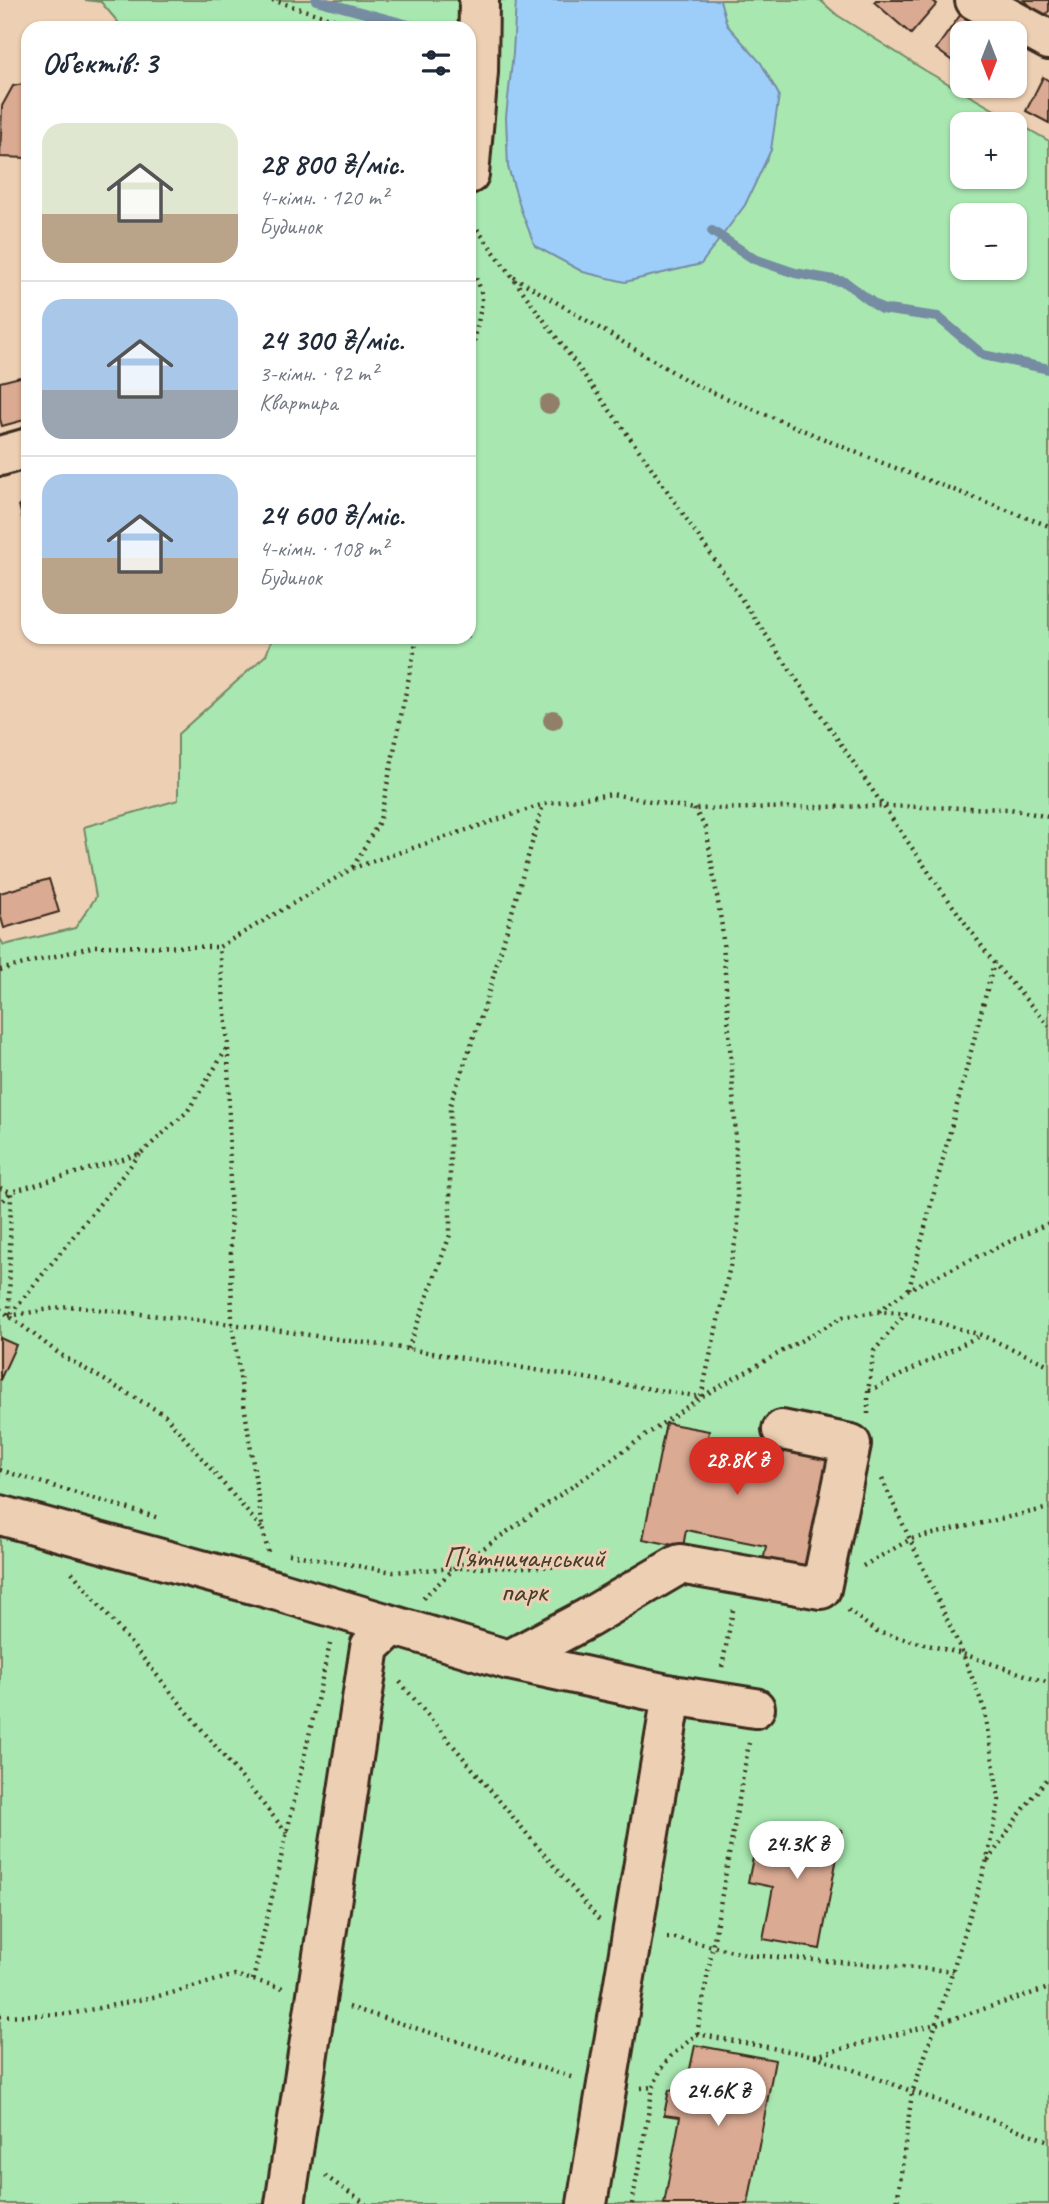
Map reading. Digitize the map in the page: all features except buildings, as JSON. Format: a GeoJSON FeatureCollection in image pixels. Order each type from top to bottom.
{"type":"FeatureCollection","features":[{"type":"Feature","properties":{"kind":"street"},"geometry":{"type":"LineString","coordinates":[[476,95],[479,0]]}},
{"type":"Feature","properties":{"kind":"street"},"geometry":{"type":"LineString","coordinates":[[975,0],[1049,40]]}},
{"type":"Feature","properties":{"kind":"street"},"geometry":{"type":"LineString","coordinates":[[0,456],[21,450]]}},
{"type":"Feature","properties":{"kind":"street"},"geometry":{"type":"LineString","coordinates":[[509,1660],[680,1564],[821,1589],[851,1444],[782,1430]]}},
{"type":"Feature","properties":{"kind":"street"},"geometry":{"type":"LineString","coordinates":[[0,1515],[338,1609],[381,1636],[671,1695],[755,1708]]}},
{"type":"Feature","properties":{"kind":"street"},"geometry":{"type":"LineString","coordinates":[[285,2204],[317,1997],[381,1636]]}},
{"type":"Feature","properties":{"kind":"street"},"geometry":{"type":"LineString","coordinates":[[587,2204],[671,1695]]}},
{"type":"Feature","properties":{"kind":"path"},"geometry":{"type":"LineString","coordinates":[[272,0],[340,21]]}},
{"type":"Feature","properties":{"kind":"path"},"geometry":{"type":"LineString","coordinates":[[476,228],[644,457],[994,963],[1049,1026]]}},
{"type":"Feature","properties":{"kind":"path"},"geometry":{"type":"LineString","coordinates":[[510,275],[693,384],[873,459],[1049,526]]}},
{"type":"Feature","properties":{"kind":"path"},"geometry":{"type":"LineString","coordinates":[[476,277],[480,284],[482,302],[476,332]]}},
{"type":"Feature","properties":{"kind":"path"},"geometry":{"type":"LineString","coordinates":[[353,868],[380,820],[416,644]]}},
{"type":"Feature","properties":{"kind":"path"},"geometry":{"type":"LineString","coordinates":[[0,970],[94,946],[219,947],[353,868],[544,804],[612,794],[694,809],[883,806],[1010,809],[1049,817]]}},
{"type":"Feature","properties":{"kind":"path"},"geometry":{"type":"LineString","coordinates":[[408,1349],[450,1235],[450,1105],[485,1005],[544,804]]}},
{"type":"Feature","properties":{"kind":"path"},"geometry":{"type":"LineString","coordinates":[[694,809],[706,828],[722,927],[735,1121],[738,1230],[701,1396]]}},
{"type":"Feature","properties":{"kind":"path"},"geometry":{"type":"LineString","coordinates":[[219,947],[228,1046],[232,1325],[263,1530],[278,1591]]}},
{"type":"Feature","properties":{"kind":"path"},"geometry":{"type":"LineString","coordinates":[[909,1289],[994,963]]}},
{"type":"Feature","properties":{"kind":"path"},"geometry":{"type":"LineString","coordinates":[[9,1316],[140,1154],[187,1112],[228,1046]]}},
{"type":"Feature","properties":{"kind":"path"},"geometry":{"type":"LineString","coordinates":[[0,1204],[11,1192],[140,1154]]}},
{"type":"Feature","properties":{"kind":"path"},"geometry":{"type":"LineString","coordinates":[[0,1188],[11,1192]]}},
{"type":"Feature","properties":{"kind":"path"},"geometry":{"type":"LineString","coordinates":[[9,1316],[11,1192]]}},
{"type":"Feature","properties":{"kind":"path"},"geometry":{"type":"LineString","coordinates":[[877,1312],[909,1289],[1049,1223]]}},
{"type":"Feature","properties":{"kind":"path"},"geometry":{"type":"LineString","coordinates":[[9,1316],[68,1306],[408,1349],[701,1396]]}},
{"type":"Feature","properties":{"kind":"path"},"geometry":{"type":"LineString","coordinates":[[0,1310],[61,1355],[164,1415],[263,1530]]}},
{"type":"Feature","properties":{"kind":"path"},"geometry":{"type":"LineString","coordinates":[[455,1568],[701,1396],[843,1317],[877,1312],[906,1313],[981,1335],[1049,1365]]}},
{"type":"Feature","properties":{"kind":"path"},"geometry":{"type":"LineString","coordinates":[[868,1426],[874,1351],[906,1313]]}},
{"type":"Feature","properties":{"kind":"path"},"geometry":{"type":"LineString","coordinates":[[869,1391],[981,1335]]}},
{"type":"Feature","properties":{"kind":"path"},"geometry":{"type":"LineString","coordinates":[[0,1470],[161,1518]]}},
{"type":"Feature","properties":{"kind":"path"},"geometry":{"type":"LineString","coordinates":[[879,1471],[963,1654],[985,1711],[999,1800],[986,1864],[912,2093],[897,2204]]}},
{"type":"Feature","properties":{"kind":"path"},"geometry":{"type":"LineString","coordinates":[[1049,1508],[911,1539],[821,1589],[877,1632],[963,1654],[1049,1683]]}},
{"type":"Feature","properties":{"kind":"path"},"geometry":{"type":"LineString","coordinates":[[254,1546],[393,1572],[455,1568],[614,1566]]}},
{"type":"Feature","properties":{"kind":"path"},"geometry":{"type":"LineString","coordinates":[[68,1567],[287,1833]]}},
{"type":"Feature","properties":{"kind":"path"},"geometry":{"type":"LineString","coordinates":[[715,1701],[740,1575]]}},
{"type":"Feature","properties":{"kind":"path"},"geometry":{"type":"LineString","coordinates":[[253,1980],[338,1609]]}},
{"type":"Feature","properties":{"kind":"path"},"geometry":{"type":"LineString","coordinates":[[381,1636],[630,1947],[677,1938],[750,1955],[953,1971]]}},
{"type":"Feature","properties":{"kind":"path"},"geometry":{"type":"LineString","coordinates":[[632,2204],[653,2087],[661,2068],[696,2034],[755,1708]]}},
{"type":"Feature","properties":{"kind":"path"},"geometry":{"type":"LineString","coordinates":[[986,1864],[1049,1776]]}},
{"type":"Feature","properties":{"kind":"path"},"geometry":{"type":"LineString","coordinates":[[0,2015],[69,2014],[168,1994],[235,1975],[317,1997],[607,2088],[653,2087]]}},
{"type":"Feature","properties":{"kind":"path"},"geometry":{"type":"LineString","coordinates":[[815,2056],[936,2024],[1049,1988]]}},
{"type":"Feature","properties":{"kind":"path"},"geometry":{"type":"LineString","coordinates":[[696,2034],[815,2056],[1049,2141]]}},
{"type":"Feature","properties":{"kind":"path"},"geometry":{"type":"LineString","coordinates":[[293,2153],[366,2204]]}},
{"type":"Feature","properties":{"kind":"green space","name":"П'ятничанський парк"},"geometry":{"type":"Polygon","coordinates":[[[85,0],[820,0],[837,15],[950,85],[950,98],[973,98],[998,112],[950,112],[950,189],[1027,189],[1027,128],[1049,141],[1049,2204],[0,2204],[0,939],[4,945],[75,928],[96,897],[84,827],[178,800],[178,734],[266,655],[270,644],[476,644],[476,21],[117,21],[101,2],[85,0]]]}},
{"type":"Feature","properties":{"kind":"water"},"geometry":{"type":"Polygon","coordinates":[[[516,0],[720,0],[727,25],[761,63],[779,95],[771,150],[745,205],[701,264],[625,282],[583,272],[535,246],[508,167],[506,117],[516,0]]]}},
{"type":"Feature","properties":{"kind":"waterway"},"geometry":{"type":"LineString","coordinates":[[316,0],[394,21]]}},
{"type":"Feature","properties":{"kind":"waterway"},"geometry":{"type":"LineString","coordinates":[[712,231],[754,259],[795,273],[845,282],[881,309],[938,317],[983,355],[1049,369]]}}]}
